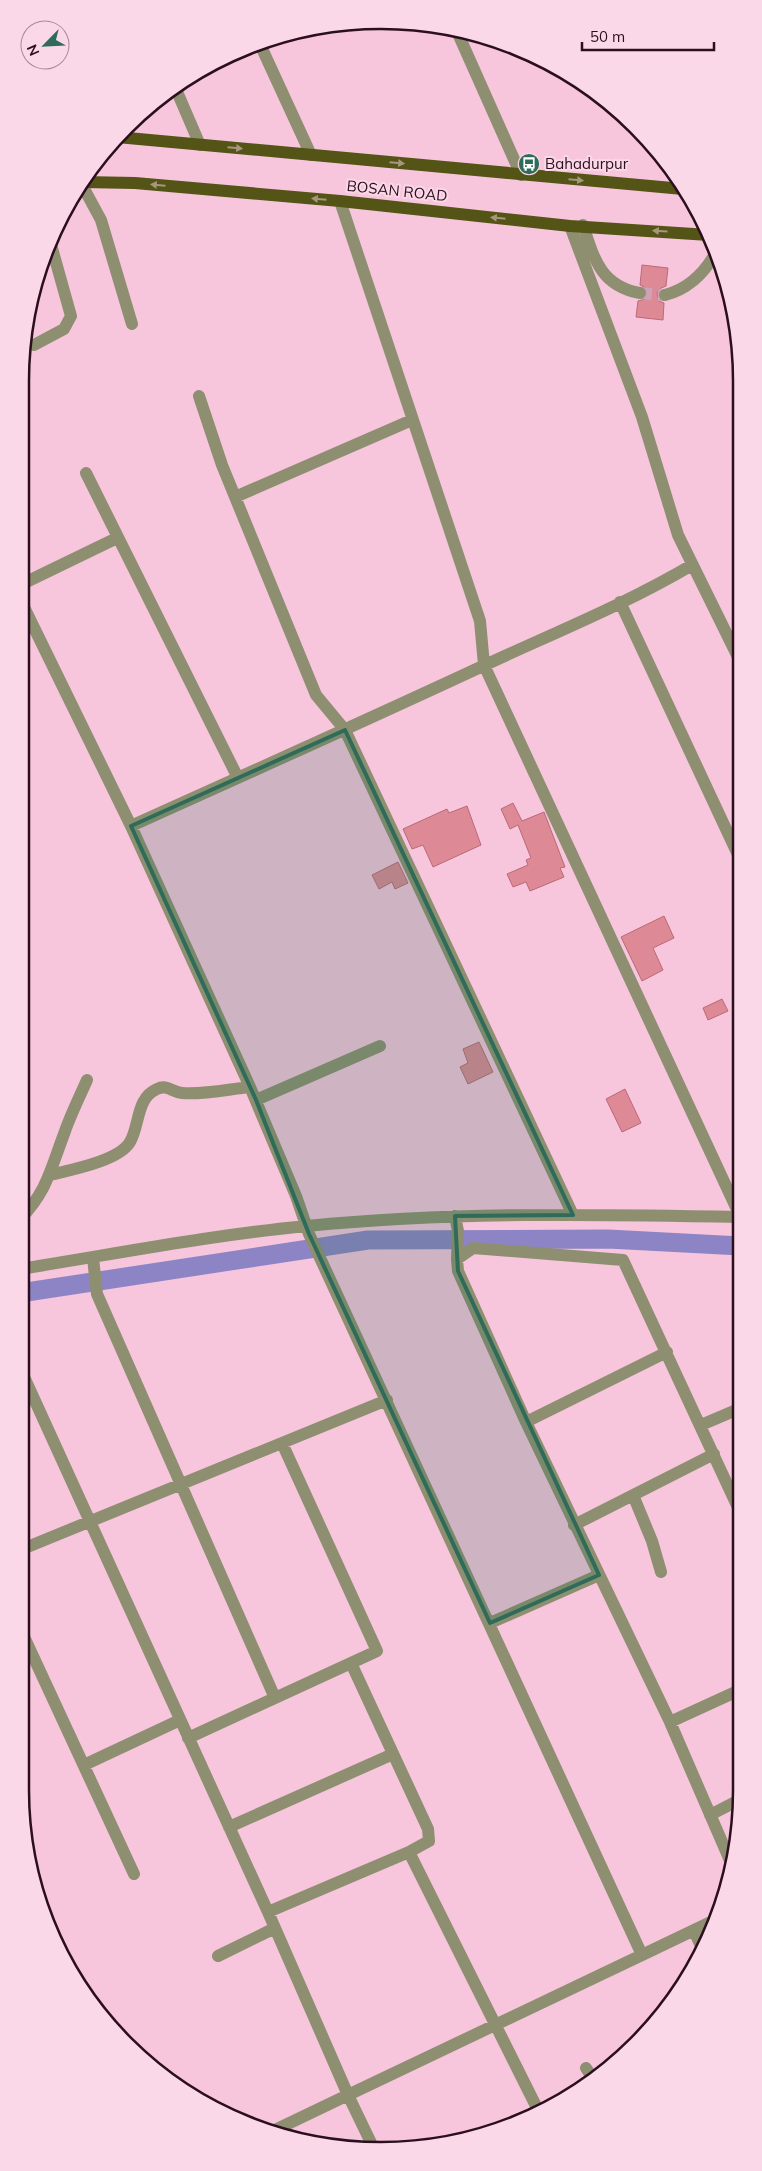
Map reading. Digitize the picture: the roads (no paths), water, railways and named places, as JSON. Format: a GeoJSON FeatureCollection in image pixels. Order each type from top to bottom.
{"type":"FeatureCollection","features":[{"type":"Feature","properties":{"kind":"main road","name":"BOSAN ROAD"},"geometry":{"type":"LineString","coordinates":[[126,138],[676,188]]}},
{"type":"Feature","properties":{"kind":"main road","name":"BOSAN ROAD"},"geometry":{"type":"LineString","coordinates":[[90,182],[135,184],[340,201],[570,226],[583,225],[701,234]]}},
{"type":"Feature","properties":{"kind":"street"},"geometry":{"type":"LineString","coordinates":[[460,38],[521,175]]}},
{"type":"Feature","properties":{"kind":"street"},"geometry":{"type":"LineString","coordinates":[[262,49],[311,156]]}},
{"type":"Feature","properties":{"kind":"street"},"geometry":{"type":"LineString","coordinates":[[178,94],[200,145]]}},
{"type":"Feature","properties":{"kind":"street"},"geometry":{"type":"LineString","coordinates":[[85,190],[101,220],[132,324]]}},
{"type":"Feature","properties":{"kind":"street"},"geometry":{"type":"LineString","coordinates":[[340,201],[480,621],[484,666],[733,1201]]}},
{"type":"Feature","properties":{"kind":"street"},"geometry":{"type":"LineString","coordinates":[[583,225],[593,256],[608,280],[624,290],[640,293]]}},
{"type":"Feature","properties":{"kind":"street"},"geometry":{"type":"LineString","coordinates":[[570,226],[642,417],[678,535],[733,647]]}},
{"type":"Feature","properties":{"kind":"street"},"geometry":{"type":"LineString","coordinates":[[34,345],[64,329],[71,316],[53,253]]}},
{"type":"Feature","properties":{"kind":"street"},"geometry":{"type":"LineString","coordinates":[[665,295],[679,292],[691,284],[711,259]]}},
{"type":"Feature","properties":{"kind":"street"},"geometry":{"type":"LineString","coordinates":[[199,396],[236,497],[316,694],[345,730],[572,1214]]}},
{"type":"Feature","properties":{"kind":"street"},"geometry":{"type":"LineString","coordinates":[[236,497],[412,420]]}},
{"type":"Feature","properties":{"kind":"street"},"geometry":{"type":"LineString","coordinates":[[86,472],[117,538],[161,620],[238,778]]}},
{"type":"Feature","properties":{"kind":"street"},"geometry":{"type":"LineString","coordinates":[[29,581],[117,538]]}},
{"type":"Feature","properties":{"kind":"street"},"geometry":{"type":"LineString","coordinates":[[131,826],[484,666],[661,583],[692,565]]}},
{"type":"Feature","properties":{"kind":"street"},"geometry":{"type":"LineString","coordinates":[[620,602],[733,844]]}},
{"type":"Feature","properties":{"kind":"street"},"geometry":{"type":"LineString","coordinates":[[29,617],[131,826],[256,1100],[308,1230],[642,1955]]}},
{"type":"Feature","properties":{"kind":"street"},"geometry":{"type":"LineString","coordinates":[[256,1100],[380,1046]]}},
{"type":"Feature","properties":{"kind":"street"},"geometry":{"type":"LineString","coordinates":[[29,1210],[50,1175],[63,1135],[87,1080]]}},
{"type":"Feature","properties":{"kind":"street"},"geometry":{"type":"LineString","coordinates":[[50,1175],[114,1155],[130,1143],[142,1102],[155,1090],[166,1086],[181,1093],[250,1087]]}},
{"type":"Feature","properties":{"kind":"street"},"geometry":{"type":"LineString","coordinates":[[29,1268],[308,1230],[455,1216],[572,1214],[733,1216]]}},
{"type":"Feature","properties":{"kind":"street"},"geometry":{"type":"LineString","coordinates":[[455,1216],[458,1231],[458,1271],[574,1525],[670,1722],[727,1854]]}},
{"type":"Feature","properties":{"kind":"street"},"geometry":{"type":"LineString","coordinates":[[457,1252],[473,1248],[624,1260],[733,1496]]}},
{"type":"Feature","properties":{"kind":"street"},"geometry":{"type":"LineString","coordinates":[[93,1258],[97,1294],[275,1698]]}},
{"type":"Feature","properties":{"kind":"street"},"geometry":{"type":"LineString","coordinates":[[526,1422],[667,1352]]}},
{"type":"Feature","properties":{"kind":"street"},"geometry":{"type":"LineString","coordinates":[[29,1388],[370,2142]]}},
{"type":"Feature","properties":{"kind":"street"},"geometry":{"type":"LineString","coordinates":[[29,1546],[88,1521],[181,1486],[387,1400]]}},
{"type":"Feature","properties":{"kind":"street"},"geometry":{"type":"LineString","coordinates":[[701,1424],[733,1411]]}},
{"type":"Feature","properties":{"kind":"street"},"geometry":{"type":"LineString","coordinates":[[188,1738],[377,1651],[282,1444]]}},
{"type":"Feature","properties":{"kind":"street"},"geometry":{"type":"LineString","coordinates":[[574,1525],[714,1454]]}},
{"type":"Feature","properties":{"kind":"street"},"geometry":{"type":"LineString","coordinates":[[633,1495],[652,1541],[661,1572]]}},
{"type":"Feature","properties":{"kind":"street"},"geometry":{"type":"LineString","coordinates":[[490,1623],[599,1575]]}},
{"type":"Feature","properties":{"kind":"street"},"geometry":{"type":"LineString","coordinates":[[29,1647],[134,1874]]}},
{"type":"Feature","properties":{"kind":"street"},"geometry":{"type":"LineString","coordinates":[[268,1912],[424,1846],[429,1841],[430,1835],[351,1663]]}},
{"type":"Feature","properties":{"kind":"street"},"geometry":{"type":"LineString","coordinates":[[670,1722],[733,1694]]}},
{"type":"Feature","properties":{"kind":"street"},"geometry":{"type":"LineString","coordinates":[[84,1765],[180,1720]]}},
{"type":"Feature","properties":{"kind":"street"},"geometry":{"type":"LineString","coordinates":[[229,1827],[393,1754]]}},
{"type":"Feature","properties":{"kind":"street"},"geometry":{"type":"LineString","coordinates":[[710,1815],[732,1803]]}},
{"type":"Feature","properties":{"kind":"street"},"geometry":{"type":"LineString","coordinates":[[409,1852],[536,2106]]}},
{"type":"Feature","properties":{"kind":"street"},"geometry":{"type":"LineString","coordinates":[[280,2127],[706,1925]]}},
{"type":"Feature","properties":{"kind":"street"},"geometry":{"type":"LineString","coordinates":[[218,1956],[275,1928]]}},
{"type":"Feature","properties":{"kind":"street"},"geometry":{"type":"LineString","coordinates":[[694,1931],[699,1942]]}},
{"type":"Feature","properties":{"kind":"street"},"geometry":{"type":"LineString","coordinates":[[586,2068],[590,2073]]}},
{"type":"Feature","properties":{"kind":"waterway"},"geometry":{"type":"LineString","coordinates":[[29,1292],[368,1240],[608,1239],[733,1246]]}},
{"type":"Feature","properties":{"kind":"tunnel"},"geometry":{"type":"LineString","coordinates":[[640,293],[665,295]]}},
{"type":"Feature","properties":{"kind":"place","name":"Bahadurpur"},"geometry":{"type":"Point","coordinates":[529,164]}}]}
